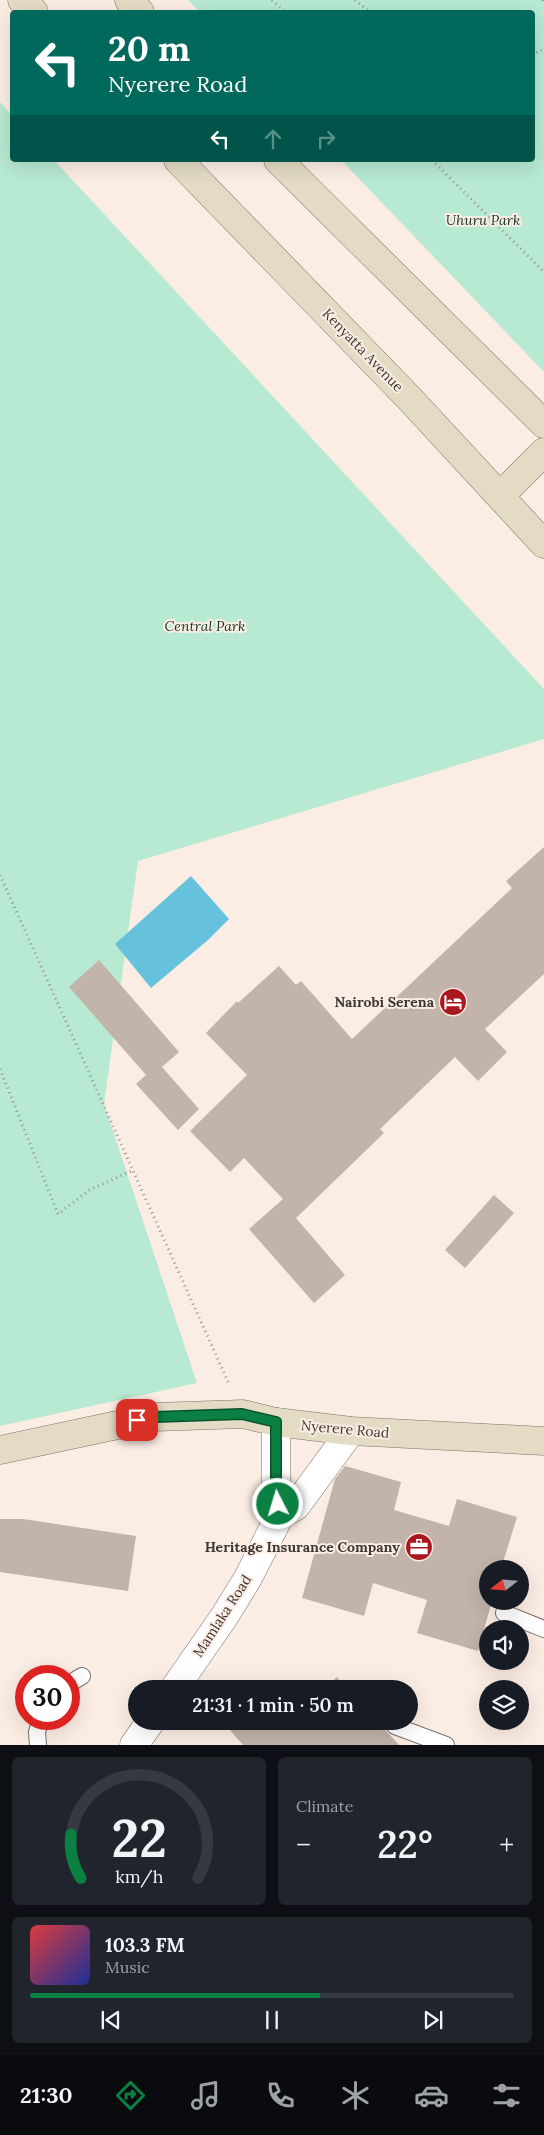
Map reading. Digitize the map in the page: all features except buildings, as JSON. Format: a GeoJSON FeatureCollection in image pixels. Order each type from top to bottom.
{"type":"FeatureCollection","features":[{"type":"Feature","properties":{"kind":"main road"},"geometry":{"type":"LineString","coordinates":[[22,0],[32,10]]}},
{"type":"Feature","properties":{"kind":"main road"},"geometry":{"type":"LineString","coordinates":[[129,0],[138,10]]}},
{"type":"Feature","properties":{"kind":"main road","name":"Kenyatta Avenue"},"geometry":{"type":"LineString","coordinates":[[180,162],[409,398],[544,544]]}},
{"type":"Feature","properties":{"kind":"main road"},"geometry":{"type":"LineString","coordinates":[[280,162],[544,424]]}},
{"type":"Feature","properties":{"kind":"main road"},"geometry":{"type":"LineString","coordinates":[[500,496],[544,452]]}},
{"type":"Feature","properties":{"kind":"main road","name":"Nyerere Road"},"geometry":{"type":"LineString","coordinates":[[0,1450],[155,1417],[242,1414],[276,1422],[351,1431],[544,1442]]}},
{"type":"Feature","properties":{"kind":"street"},"geometry":{"type":"LineString","coordinates":[[276,1422],[276,1494],[280,1515]]}},
{"type":"Feature","properties":{"kind":"street","name":"Mamlaka Road"},"geometry":{"type":"LineString","coordinates":[[180,1680],[244,1586],[280,1515],[296,1506],[351,1431]]}},
{"type":"Feature","properties":{"kind":"street"},"geometry":{"type":"LineString","coordinates":[[134,1745],[145,1730]]}},
{"type":"Feature","properties":{"kind":"lane"},"geometry":{"type":"LineString","coordinates":[[504,1613],[544,1630]]}},
{"type":"Feature","properties":{"kind":"lane"},"geometry":{"type":"LineString","coordinates":[[38,1730],[38,1745]]}},
{"type":"Feature","properties":{"kind":"lane"},"geometry":{"type":"LineString","coordinates":[[405,1730],[446,1745]]}},
{"type":"Feature","properties":{"kind":"path"},"geometry":{"type":"LineString","coordinates":[[272,0],[283,10]]}},
{"type":"Feature","properties":{"kind":"path"},"geometry":{"type":"LineString","coordinates":[[355,0],[368,10]]}},
{"type":"Feature","properties":{"kind":"path"},"geometry":{"type":"LineString","coordinates":[[435,162],[544,272]]}},
{"type":"Feature","properties":{"kind":"path"},"geometry":{"type":"LineString","coordinates":[[0,875],[242,1414]]}},
{"type":"Feature","properties":{"kind":"path"},"geometry":{"type":"LineString","coordinates":[[0,1069],[58,1214],[91,1189],[134,1170]]}},
{"type":"Feature","properties":{"kind":"green space","name":"Uhuru Park"},"geometry":{"type":"Polygon","coordinates":[[[188,0],[544,0],[544,372],[343,162],[535,162],[535,10],[198,10],[188,0]]]}},
{"type":"Feature","properties":{"kind":"green space","name":"Central Park"},"geometry":{"type":"Polygon","coordinates":[[[0,102],[10,113],[10,162],[56,162],[544,689],[544,739],[138,861],[104,1104],[197,1383],[0,1426],[0,102]]]}},
{"type":"Feature","properties":{"kind":"water"},"geometry":{"type":"Polygon","coordinates":[[[191,876],[229,919],[208,940],[151,988],[115,944],[191,876]]]}},
{"type":"Feature","properties":{"kind":"place","name":"Nairobi Serena"},"geometry":{"type":"Point","coordinates":[453,1002]}},
{"type":"Feature","properties":{"kind":"place","name":"Heritage Insurance Company"},"geometry":{"type":"Point","coordinates":[419,1547]}},
{"type":"Feature","properties":{"kind":"route"},"geometry":{"type":"LineString","coordinates":[[137,1420],[155,1417],[242,1414],[276,1422],[276,1494],[278,1504]]}}]}
